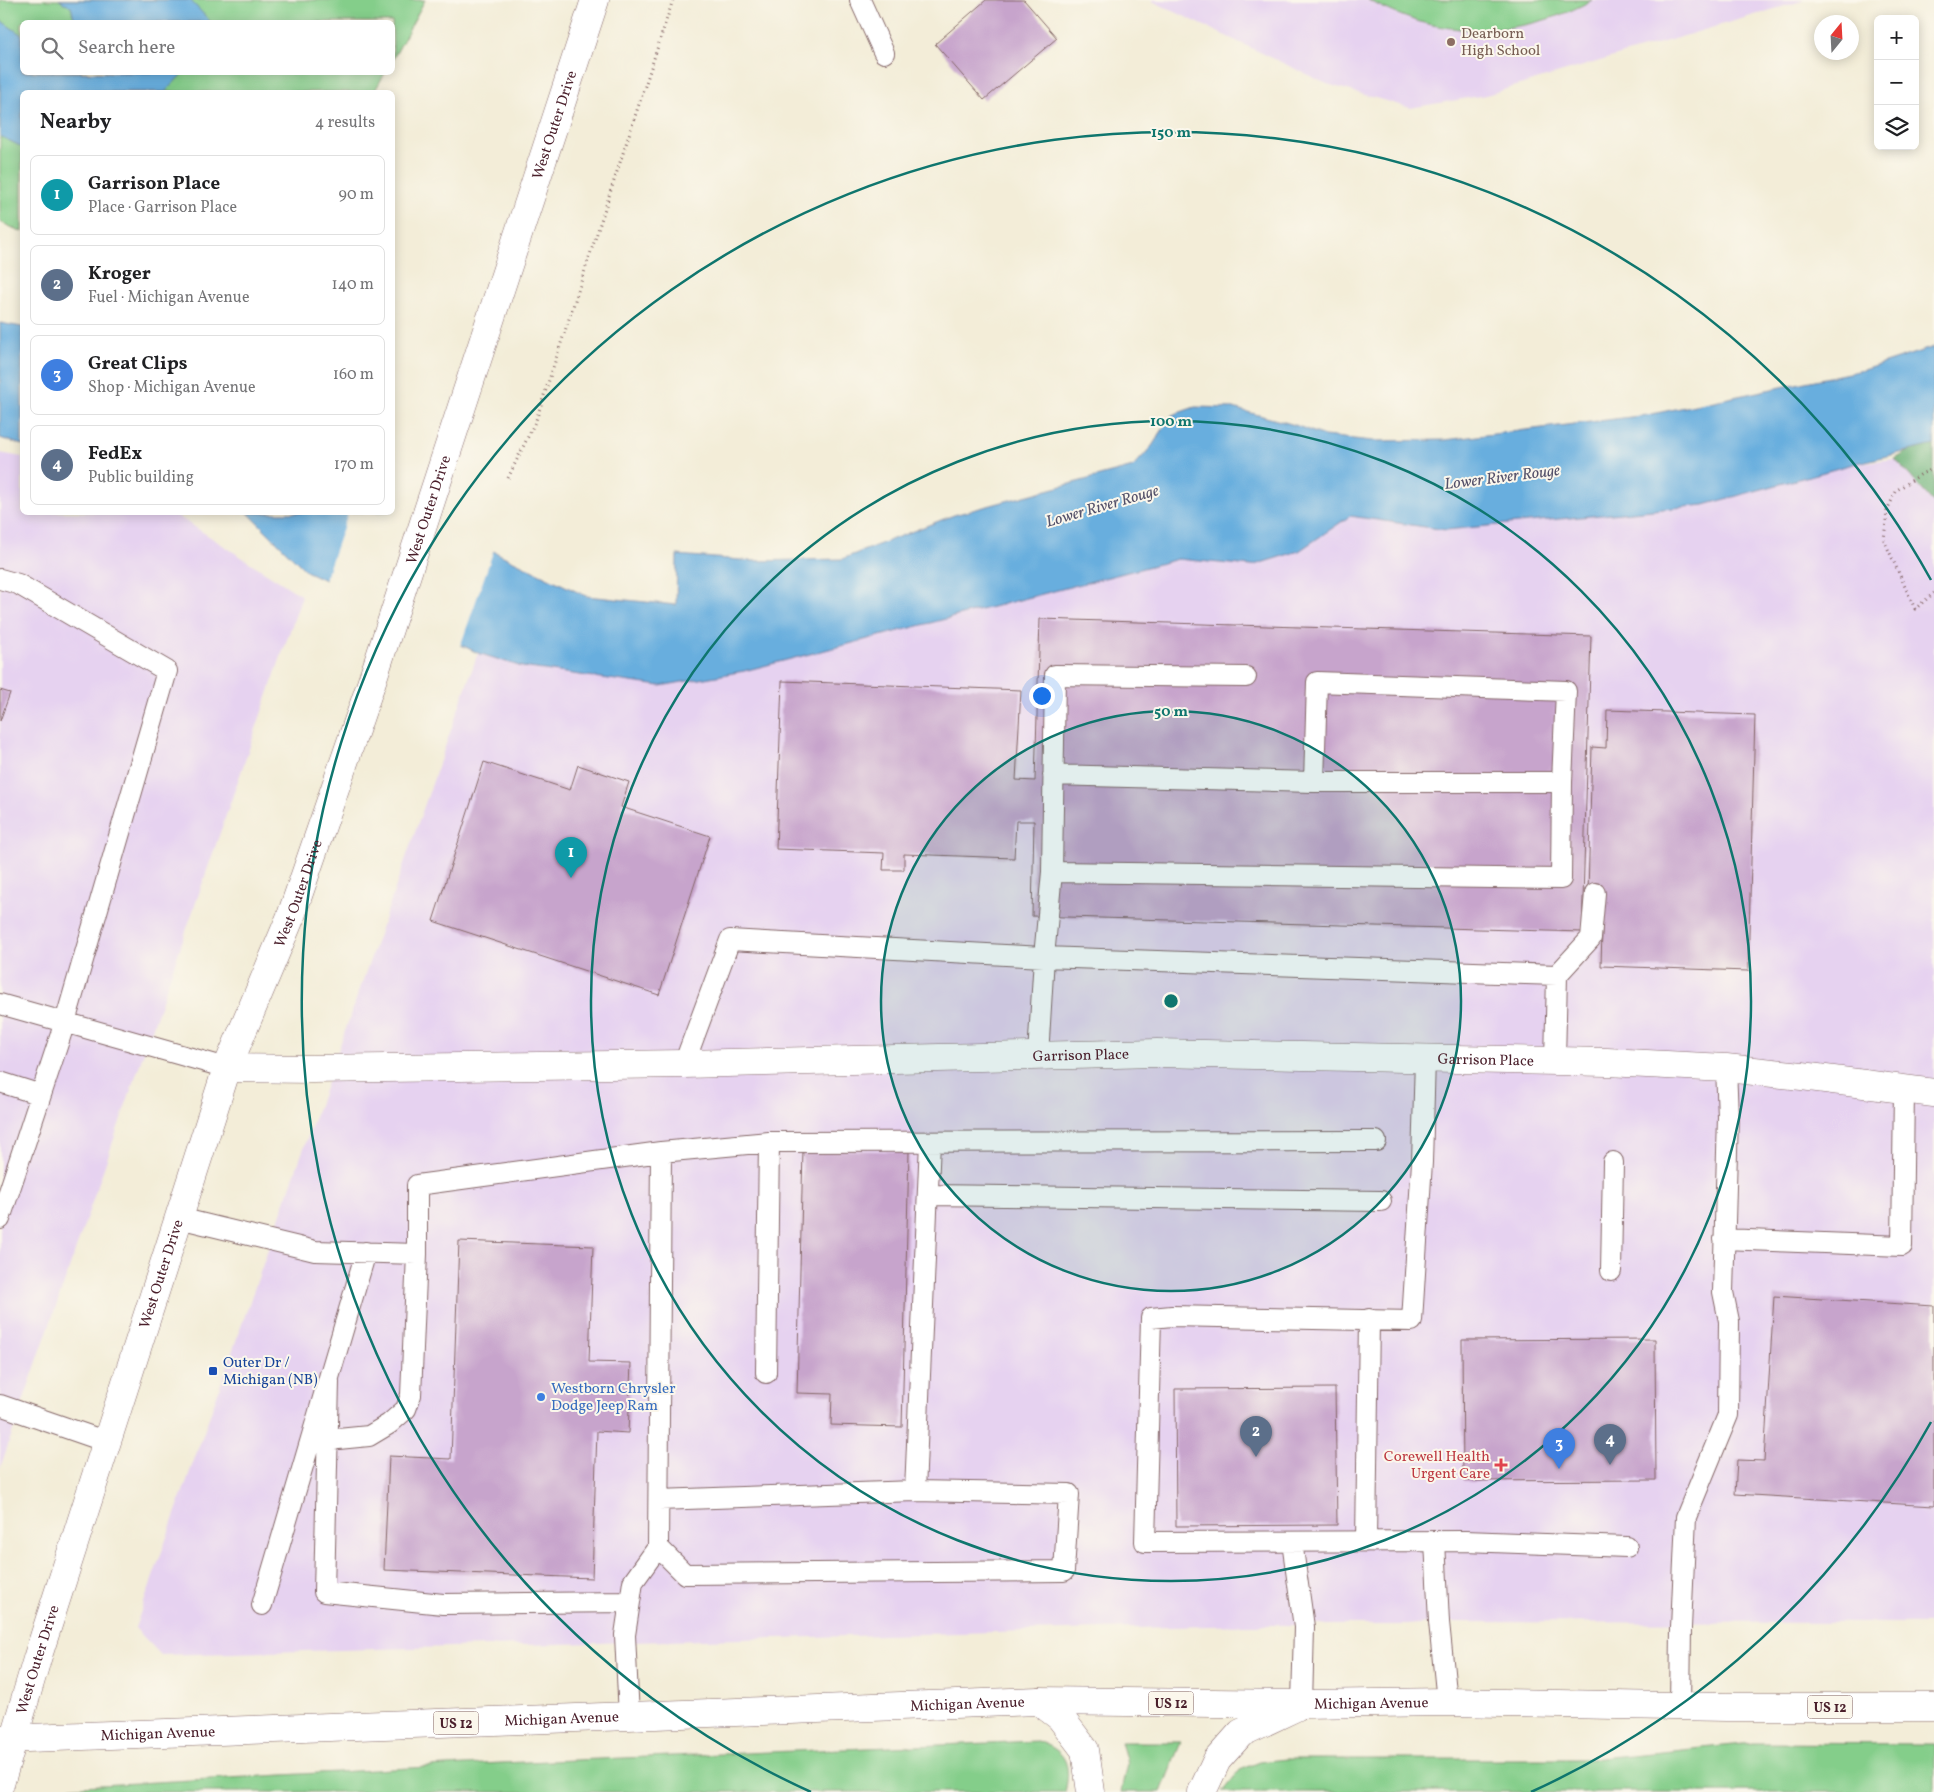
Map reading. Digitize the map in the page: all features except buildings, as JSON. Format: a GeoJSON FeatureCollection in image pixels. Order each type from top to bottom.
{"type":"FeatureCollection","features":[{"type":"Feature","properties":{"kind":"main road","name":"West Outer Drive"},"geometry":{"type":"LineString","coordinates":[[0,1784],[7,1739],[40,1650],[226,1068],[291,916],[372,681],[595,0]]}},
{"type":"Feature","properties":{"kind":"main road","name":"Garrison Place"},"geometry":{"type":"LineString","coordinates":[[226,1068],[312,1069],[684,1064],[1157,1054],[1607,1062],[1726,1068],[1934,1093]]}},
{"type":"Feature","properties":{"kind":"main road","name":"Michigan Avenue"},"geometry":{"type":"LineString","coordinates":[[7,1739],[1039,1702],[1302,1704],[1447,1702],[1680,1707],[1934,1707]]}},
{"type":"Feature","properties":{"kind":"main road"},"geometry":{"type":"LineString","coordinates":[[1039,1702],[1060,1717],[1085,1750],[1091,1792]]}},
{"type":"Feature","properties":{"kind":"main road"},"geometry":{"type":"LineString","coordinates":[[1202,1792],[1217,1760],[1241,1734],[1302,1704]]}},
{"type":"Feature","properties":{"kind":"lane"},"geometry":{"type":"LineString","coordinates":[[860,0],[884,53]]}},
{"type":"Feature","properties":{"kind":"lane"},"geometry":{"type":"LineString","coordinates":[[0,579],[18,584],[167,671],[64,1022],[41,1095],[5,1189],[0,1219]]}},
{"type":"Feature","properties":{"kind":"lane"},"geometry":{"type":"LineString","coordinates":[[1038,1056],[1044,957],[1052,872],[1055,674],[1246,677]]}},
{"type":"Feature","properties":{"kind":"lane"},"geometry":{"type":"LineString","coordinates":[[1052,872],[1561,879],[1562,782],[1566,691],[1317,682],[1314,782]]}},
{"type":"Feature","properties":{"kind":"lane"},"geometry":{"type":"LineString","coordinates":[[1053,775],[1314,782],[1562,782]]}},
{"type":"Feature","properties":{"kind":"lane"},"geometry":{"type":"LineString","coordinates":[[1555,1061],[1557,975],[1591,938],[1595,893]]}},
{"type":"Feature","properties":{"kind":"lane"},"geometry":{"type":"LineString","coordinates":[[684,1064],[730,940],[1044,957],[1557,975]]}},
{"type":"Feature","properties":{"kind":"lane"},"geometry":{"type":"LineString","coordinates":[[0,1004],[226,1068]]}},
{"type":"Feature","properties":{"kind":"lane"},"geometry":{"type":"LineString","coordinates":[[1426,1059],[1422,1162],[1412,1321],[1172,1316],[1151,1318],[1145,1542],[1436,1541],[1626,1547]]}},
{"type":"Feature","properties":{"kind":"lane"},"geometry":{"type":"LineString","coordinates":[[1680,1707],[1680,1628],[1686,1516],[1728,1415],[1729,1320],[1722,1292],[1728,1117],[1726,1068]]}},
{"type":"Feature","properties":{"kind":"lane"},"geometry":{"type":"LineString","coordinates":[[0,1082],[41,1095]]}},
{"type":"Feature","properties":{"kind":"lane"},"geometry":{"type":"LineString","coordinates":[[1724,1238],[1902,1246],[1904,1089]]}},
{"type":"Feature","properties":{"kind":"lane"},"geometry":{"type":"LineString","coordinates":[[328,1440],[369,1436],[389,1424],[406,1408],[411,1395],[417,1254],[417,1185],[661,1152],[769,1142],[1376,1141]]}},
{"type":"Feature","properties":{"kind":"lane"},"geometry":{"type":"LineString","coordinates":[[766,1373],[769,1142]]}},
{"type":"Feature","properties":{"kind":"lane"},"geometry":{"type":"LineString","coordinates":[[915,1491],[930,1142]]}},
{"type":"Feature","properties":{"kind":"lane"},"geometry":{"type":"LineString","coordinates":[[629,1716],[625,1635],[633,1582],[658,1547],[661,1152]]}},
{"type":"Feature","properties":{"kind":"lane"},"geometry":{"type":"LineString","coordinates":[[1611,1271],[1613,1162]]}},
{"type":"Feature","properties":{"kind":"lane"},"geometry":{"type":"LineString","coordinates":[[929,1195],[1381,1201]]}},
{"type":"Feature","properties":{"kind":"lane"},"geometry":{"type":"LineString","coordinates":[[179,1218],[315,1251],[417,1254]]}},
{"type":"Feature","properties":{"kind":"lane"},"geometry":{"type":"LineString","coordinates":[[262,1606],[366,1252]]}},
{"type":"Feature","properties":{"kind":"lane"},"geometry":{"type":"LineString","coordinates":[[1366,1542],[1369,1320]]}},
{"type":"Feature","properties":{"kind":"lane"},"geometry":{"type":"LineString","coordinates":[[329,1381],[324,1592],[444,1604],[630,1602]]}},
{"type":"Feature","properties":{"kind":"lane"},"geometry":{"type":"LineString","coordinates":[[0,1405],[107,1442]]}},
{"type":"Feature","properties":{"kind":"lane"},"geometry":{"type":"LineString","coordinates":[[658,1547],[685,1574],[1064,1571],[1068,1494],[915,1491],[659,1500]]}},
{"type":"Feature","properties":{"kind":"lane"},"geometry":{"type":"LineString","coordinates":[[1436,1541],[1440,1622],[1447,1702]]}},
{"type":"Feature","properties":{"kind":"lane"},"geometry":{"type":"LineString","coordinates":[[1292,1542],[1304,1627],[1302,1704]]}},
{"type":"Feature","properties":{"kind":"path"},"geometry":{"type":"LineString","coordinates":[[508,478],[536,420],[673,0]]}},
{"type":"Feature","properties":{"kind":"path"},"geometry":{"type":"LineString","coordinates":[[1934,469],[1897,490],[1887,510],[1884,540],[1915,609],[1934,593]]}},
{"type":"Feature","properties":{"kind":"shaded area","name":"Dearborn High School"},"geometry":{"type":"Polygon","coordinates":[[[1150,0],[1805,0],[1486,95],[1410,108],[1327,84],[1150,0]]]}},
{"type":"Feature","properties":{"kind":"shaded area"},"geometry":{"type":"Polygon","coordinates":[[[0,453],[20,457],[20,515],[176,515],[302,596],[0,1468],[0,453]]]}},
{"type":"Feature","properties":{"kind":"shaded area"},"geometry":{"type":"Polygon","coordinates":[[[1895,459],[1934,486],[1934,1623],[1440,1622],[1407,1625],[1246,1625],[161,1655],[135,1628],[478,653],[1350,516],[1895,459]]]}},
{"type":"Feature","properties":{"kind":"green space"},"geometry":{"type":"Polygon","coordinates":[[[0,0],[425,0],[395,55],[395,20],[20,20],[20,75],[384,75],[375,90],[20,90],[20,231],[0,222],[0,0]]]}},
{"type":"Feature","properties":{"kind":"green space"},"geometry":{"type":"Polygon","coordinates":[[[1368,0],[1592,0],[1554,17],[1534,23],[1513,27],[1470,30],[1420,22],[1397,14],[1368,0]]]}},
{"type":"Feature","properties":{"kind":"green space"},"geometry":{"type":"Polygon","coordinates":[[[1934,437],[1934,503],[1895,459],[1934,437]]]}},
{"type":"Feature","properties":{"kind":"green space"},"geometry":{"type":"Polygon","coordinates":[[[1037,1741],[1060,1753],[1064,1759],[1068,1773],[1065,1792],[62,1792],[64,1787],[501,1763],[1037,1741]]]}},
{"type":"Feature","properties":{"kind":"green space"},"geometry":{"type":"Polygon","coordinates":[[[1121,1742],[1181,1742],[1161,1792],[1121,1792],[1127,1763],[1121,1742]]]}},
{"type":"Feature","properties":{"kind":"green space"},"geometry":{"type":"Polygon","coordinates":[[[1753,1743],[1934,1744],[1934,1792],[1222,1792],[1240,1770],[1260,1762],[1285,1759],[1590,1759],[1753,1743]]]}},
{"type":"Feature","properties":{"kind":"water"},"geometry":{"type":"Polygon","coordinates":[[[59,0],[190,0],[209,20],[74,20],[71,7],[59,0]]]}},
{"type":"Feature","properties":{"kind":"water"},"geometry":{"type":"Polygon","coordinates":[[[0,20],[20,34],[20,75],[181,75],[167,90],[20,90],[20,146],[0,136],[0,20]]]}},
{"type":"Feature","properties":{"kind":"water"},"geometry":{"type":"Polygon","coordinates":[[[0,323],[20,327],[20,444],[0,438],[0,323]]]}},
{"type":"Feature","properties":{"kind":"water","name":"Lower River Rouge"},"geometry":{"type":"Polygon","coordinates":[[[1934,347],[1934,445],[1853,464],[1704,505],[1446,530],[1350,516],[1299,551],[1251,566],[1178,559],[744,671],[660,686],[522,667],[478,653],[306,571],[250,515],[395,515],[395,500],[499,554],[586,596],[676,605],[677,555],[754,561],[842,559],[954,515],[1133,467],[1152,446],[1172,415],[1195,407],[1233,408],[1295,425],[1324,436],[1373,441],[1445,440],[1647,415],[1863,370],[1934,347]]]}},
{"type":"Feature","properties":{"kind":"pier"},"geometry":{"type":"Polygon","coordinates":[[[395,499],[494,549],[460,647],[324,582],[347,515],[395,515],[395,499]]]}},
{"type":"Feature","properties":{"kind":"place","name":"Dearborn High School"},"geometry":{"type":"Point","coordinates":[1451,42]}},
{"type":"Feature","properties":{"kind":"place","name":"Garrison Place"},"geometry":{"type":"Point","coordinates":[571,878]}},
{"type":"Feature","properties":{"kind":"place","name":"Outer Dr / Michigan (NB)"},"geometry":{"type":"Point","coordinates":[213,1371]}},
{"type":"Feature","properties":{"kind":"place","name":"Westborn Chrysler Dodge Jeep Ram"},"geometry":{"type":"Point","coordinates":[541,1397]}},
{"type":"Feature","properties":{"kind":"place","name":"Kroger"},"geometry":{"type":"Point","coordinates":[1256,1457]}},
{"type":"Feature","properties":{"kind":"place","name":"Corewell Health Urgent Care"},"geometry":{"type":"Point","coordinates":[1501,1465]}},
{"type":"Feature","properties":{"kind":"place","name":"FedEx"},"geometry":{"type":"Point","coordinates":[1610,1465]}},
{"type":"Feature","properties":{"kind":"place","name":"Great Clips"},"geometry":{"type":"Point","coordinates":[1559,1469]}}]}
